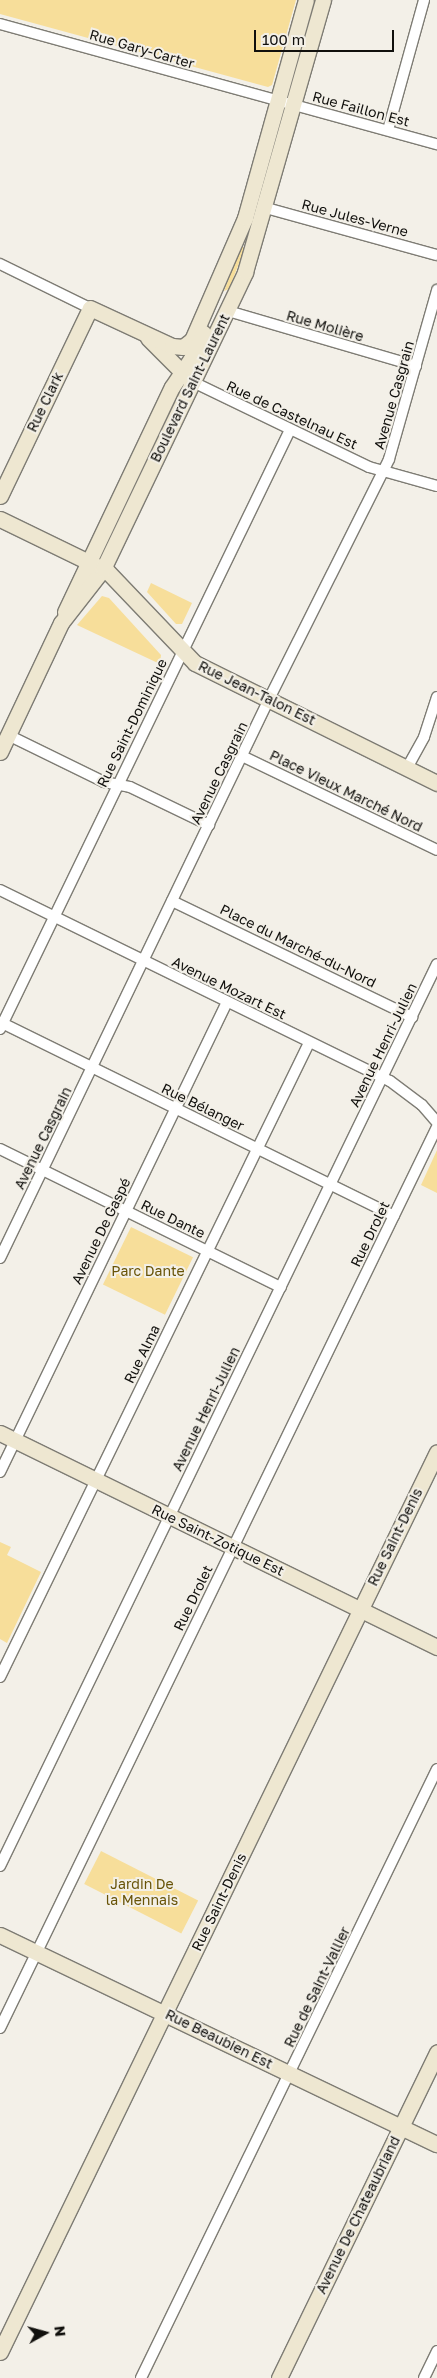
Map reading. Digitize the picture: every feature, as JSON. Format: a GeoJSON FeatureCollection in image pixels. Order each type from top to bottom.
{"type":"FeatureCollection","features":[{"type":"Feature","properties":{"kind":"main road","name":"Boulevard Saint-Laurent"},"geometry":{"type":"LineString","coordinates":[[144,333],[172,346],[185,346],[212,297],[245,218],[306,0]]}},
{"type":"Feature","properties":{"kind":"main road","name":"Boulevard Saint-Laurent"},"geometry":{"type":"LineString","coordinates":[[0,752],[88,561],[172,387],[188,378],[228,311],[266,208],[323,0]]}},
{"type":"Feature","properties":{"kind":"main road","name":"Boulevard Saint-Laurent"},"geometry":{"type":"LineString","coordinates":[[61,623],[103,569],[188,378],[208,323],[212,297]]}},
{"type":"Feature","properties":{"kind":"main road"},"geometry":{"type":"LineString","coordinates":[[90,308],[144,333],[188,378]]}},
{"type":"Feature","properties":{"kind":"main road","name":"Rue Clark"},"geometry":{"type":"LineString","coordinates":[[0,496],[90,308]]}},
{"type":"Feature","properties":{"kind":"main road","name":"Rue Jean-Talon Est"},"geometry":{"type":"LineString","coordinates":[[0,519],[103,569],[182,652],[195,663],[437,783]]}},
{"type":"Feature","properties":{"kind":"main road","name":"Rue Saint-Zotique Est"},"geometry":{"type":"LineString","coordinates":[[0,1433],[437,1647]]}},
{"type":"Feature","properties":{"kind":"main road","name":"Rue Saint-Denis"},"geometry":{"type":"LineString","coordinates":[[0,2352],[437,1452]]}},
{"type":"Feature","properties":{"kind":"main road","name":"Rue Beaubien Est"},"geometry":{"type":"LineString","coordinates":[[0,1935],[437,2144]]}},
{"type":"Feature","properties":{"kind":"main road","name":"Avenue De Chateaubriand"},"geometry":{"type":"LineString","coordinates":[[279,2378],[437,2052]]}},
{"type":"Feature","properties":{"kind":"street"},"geometry":{"type":"LineString","coordinates":[[388,130],[424,0]]}},
{"type":"Feature","properties":{"kind":"street","name":"Rue Gary-Carter"},"geometry":{"type":"LineString","coordinates":[[0,24],[278,101]]}},
{"type":"Feature","properties":{"kind":"street","name":"Rue Faillon Est"},"geometry":{"type":"LineString","coordinates":[[278,101],[437,144]]}},
{"type":"Feature","properties":{"kind":"street","name":"Rue Jules-Verne"},"geometry":{"type":"LineString","coordinates":[[266,208],[437,255]]}},
{"type":"Feature","properties":{"kind":"street"},"geometry":{"type":"LineString","coordinates":[[0,264],[90,308]]}},
{"type":"Feature","properties":{"kind":"street","name":"Avenue Casgrain"},"geometry":{"type":"LineString","coordinates":[[0,1258],[269,699],[389,459],[437,290]]}},
{"type":"Feature","properties":{"kind":"street","name":"Rue Molière"},"geometry":{"type":"LineString","coordinates":[[228,311],[416,366]]}},
{"type":"Feature","properties":{"kind":"street","name":"Rue de Castelnau Est"},"geometry":{"type":"LineString","coordinates":[[188,378],[290,430],[382,471],[437,486]]}},
{"type":"Feature","properties":{"kind":"street","name":"Rue Saint-Dominique"},"geometry":{"type":"LineString","coordinates":[[1,1024],[290,430]]}},
{"type":"Feature","properties":{"kind":"street"},"geometry":{"type":"LineString","coordinates":[[407,768],[424,737],[437,697]]}},
{"type":"Feature","properties":{"kind":"street"},"geometry":{"type":"LineString","coordinates":[[8,735],[104,782],[130,787],[209,825]]}},
{"type":"Feature","properties":{"kind":"street","name":"Place Vieux Marché Nord"},"geometry":{"type":"LineString","coordinates":[[242,756],[437,850]]}},
{"type":"Feature","properties":{"kind":"street","name":"Avenue Mozart Est"},"geometry":{"type":"LineString","coordinates":[[0,890],[382,1077],[416,1099],[437,1122]]}},
{"type":"Feature","properties":{"kind":"street","name":"Place du Marché-du-Nord"},"geometry":{"type":"LineString","coordinates":[[172,900],[412,1017]]}},
{"type":"Feature","properties":{"kind":"street","name":"Avenue Henri-Julien"},"geometry":{"type":"LineString","coordinates":[[0,1866],[437,964]]}},
{"type":"Feature","properties":{"kind":"street","name":"Avenue De Gaspé"},"geometry":{"type":"LineString","coordinates":[[0,1472],[227,1002]]}},
{"type":"Feature","properties":{"kind":"street","name":"Rue Bélanger"},"geometry":{"type":"LineString","coordinates":[[1,1024],[394,1216]]}},
{"type":"Feature","properties":{"kind":"street","name":"Rue Alma"},"geometry":{"type":"LineString","coordinates":[[0,1677],[309,1042]]}},
{"type":"Feature","properties":{"kind":"street","name":"Rue Drolet"},"geometry":{"type":"LineString","coordinates":[[0,2028],[437,1127]]}},
{"type":"Feature","properties":{"kind":"street","name":"Rue Dante"},"geometry":{"type":"LineString","coordinates":[[0,1149],[281,1287]]}},
{"type":"Feature","properties":{"kind":"street","name":"Rue de Saint-Vallier"},"geometry":{"type":"LineString","coordinates":[[141,2378],[437,1769]]}},
{"type":"Feature","properties":{"kind":"street"},"geometry":{"type":"LineString","coordinates":[[424,2378],[437,2351]]}},
{"type":"Feature","properties":{"kind":"green space"},"geometry":{"type":"Polygon","coordinates":[[[0,0],[296,0],[272,85],[268,87],[0,14],[0,0]]]}},
{"type":"Feature","properties":{"kind":"green space"},"geometry":{"type":"Polygon","coordinates":[[[241,246],[245,248],[229,289],[224,291],[241,246]]]}},
{"type":"Feature","properties":{"kind":"green space"},"geometry":{"type":"Polygon","coordinates":[[[151,583],[192,603],[182,624],[176,624],[147,592],[151,583]]]}},
{"type":"Feature","properties":{"kind":"green space"},"geometry":{"type":"Polygon","coordinates":[[[102,596],[109,598],[161,655],[160,664],[77,625],[102,596]]]}},
{"type":"Feature","properties":{"kind":"green space"},"geometry":{"type":"Polygon","coordinates":[[[437,1150],[437,1193],[421,1185],[437,1150]]]}},
{"type":"Feature","properties":{"kind":"green space","name":"Parc Dante"},"geometry":{"type":"Polygon","coordinates":[[[131,1227],[193,1257],[165,1315],[103,1285],[131,1227]]]}},
{"type":"Feature","properties":{"kind":"green space"},"geometry":{"type":"Polygon","coordinates":[[[0,1542],[11,1547],[7,1555],[41,1572],[7,1643],[0,1639],[0,1542]]]}},
{"type":"Feature","properties":{"kind":"green space","name":"Jardin De la Mennais"},"geometry":{"type":"Polygon","coordinates":[[[101,1851],[198,1900],[181,1933],[84,1884],[101,1851]]]}}]}
